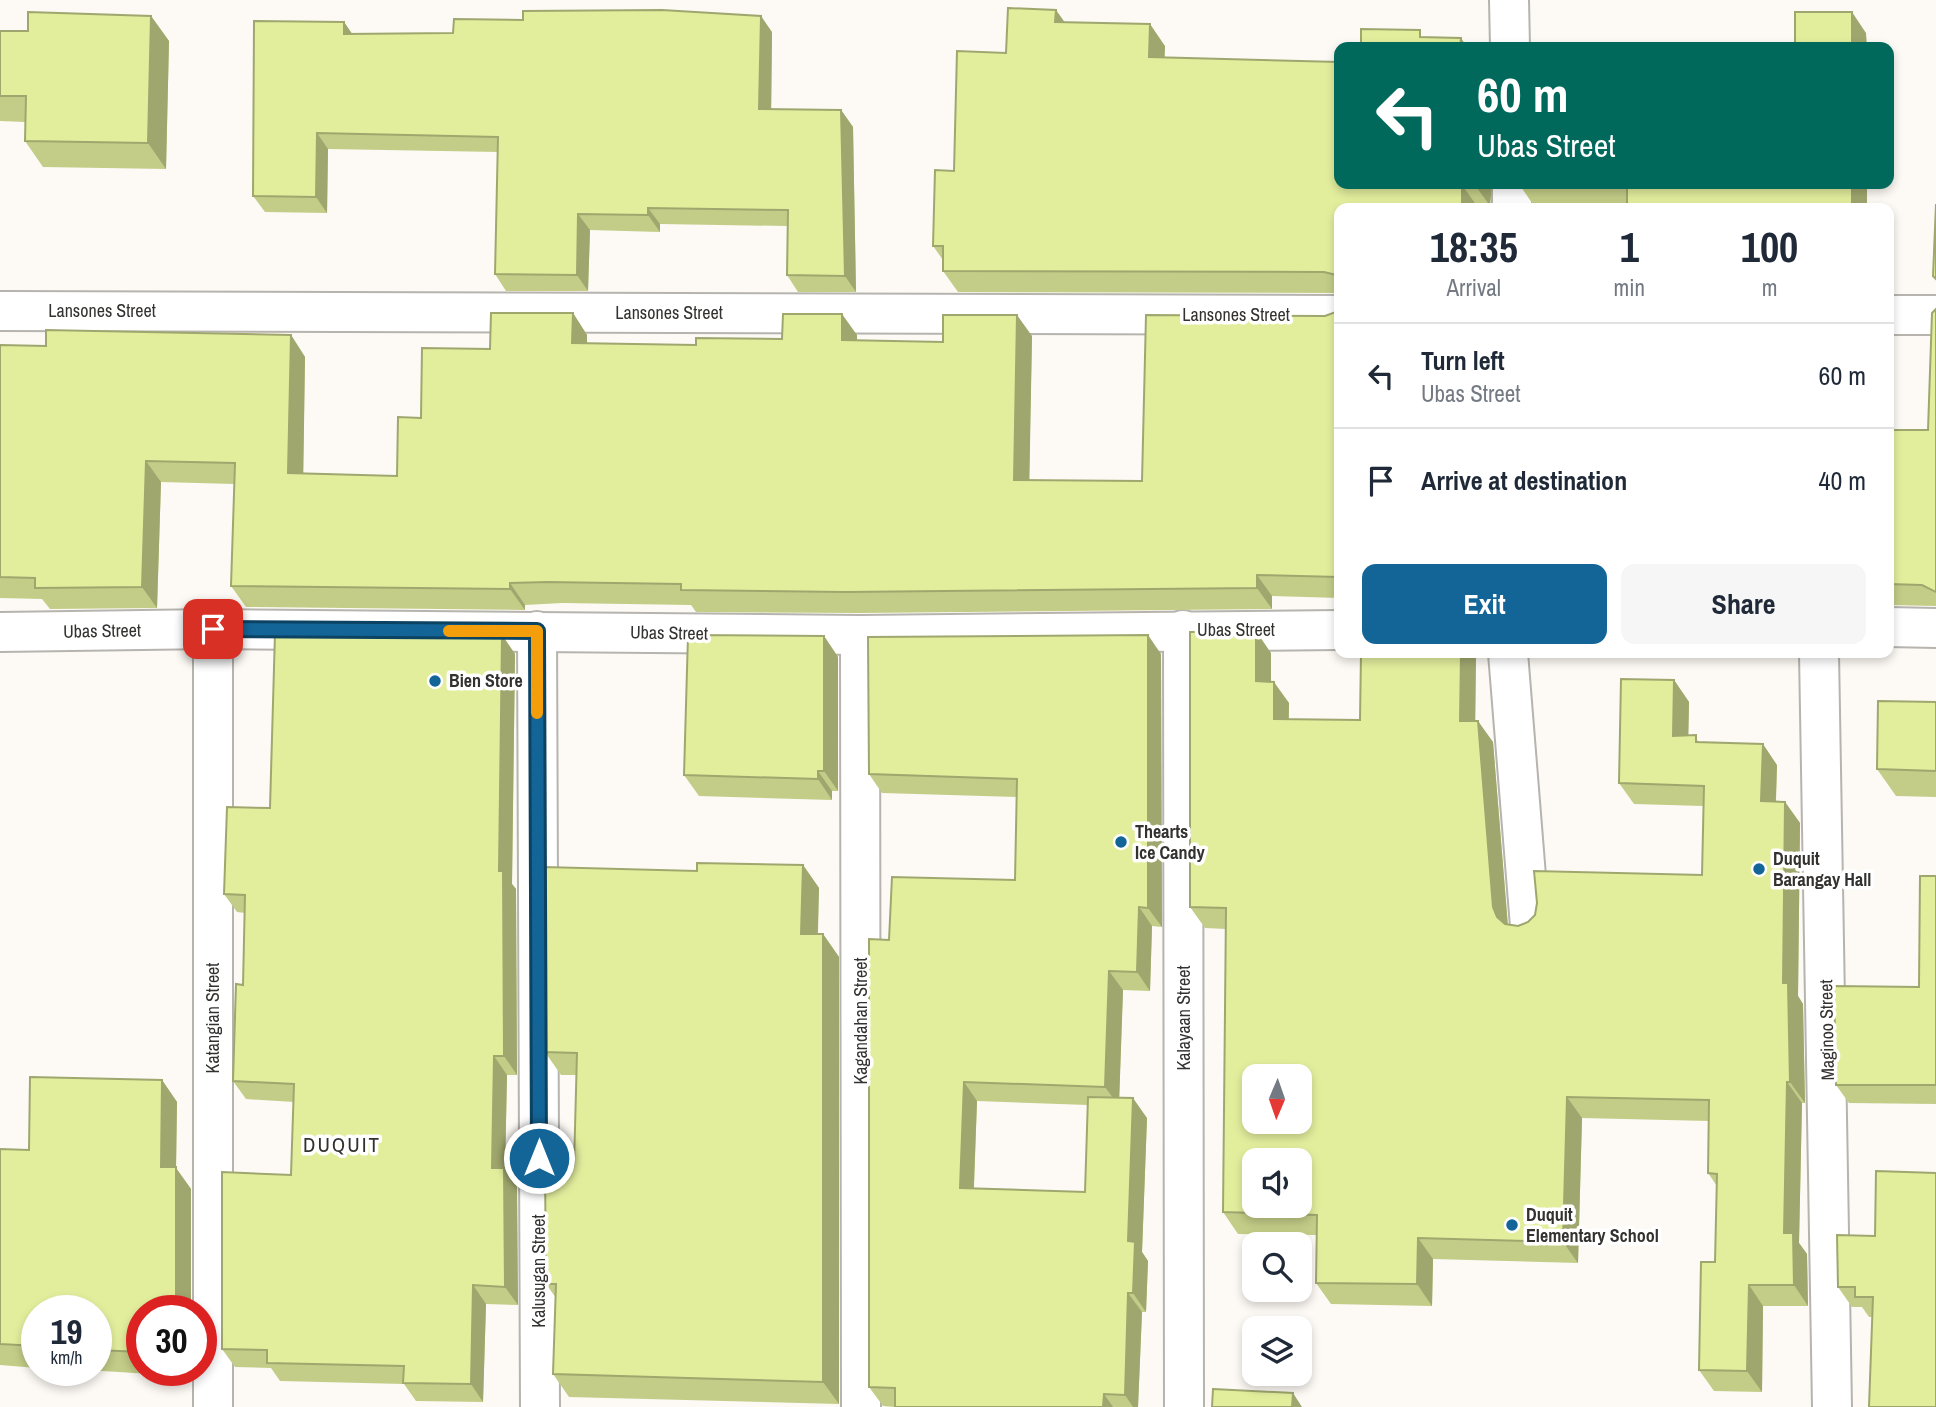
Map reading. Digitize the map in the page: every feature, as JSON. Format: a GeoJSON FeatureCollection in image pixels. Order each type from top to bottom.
{"type":"FeatureCollection","features":[{"type":"Feature","properties":{"kind":"street"},"geometry":{"type":"LineString","coordinates":[[1509,0],[1510,42]]}},
{"type":"Feature","properties":{"kind":"street","name":"Lansones Street"},"geometry":{"type":"LineString","coordinates":[[0,311],[1334,315]]}},
{"type":"Feature","properties":{"kind":"street"},"geometry":{"type":"LineString","coordinates":[[1894,315],[1936,315]]}},
{"type":"Feature","properties":{"kind":"street"},"geometry":{"type":"LineString","coordinates":[[1894,627],[1936,628]]}},
{"type":"Feature","properties":{"kind":"street","name":"Ubas Street"},"geometry":{"type":"LineString","coordinates":[[0,632],[213,629],[860,635],[1334,630]]}},
{"type":"Feature","properties":{"kind":"street","name":"Katangian Street"},"geometry":{"type":"LineString","coordinates":[[213,629],[213,1407]]}},
{"type":"Feature","properties":{"kind":"street","name":"Kalayaan Street"},"geometry":{"type":"LineString","coordinates":[[1183,630],[1184,1407]]}},
{"type":"Feature","properties":{"kind":"street","name":"Kalusugan Street"},"geometry":{"type":"LineString","coordinates":[[537,631],[540,1407]]}},
{"type":"Feature","properties":{"kind":"street","name":"Kagandahan Street"},"geometry":{"type":"LineString","coordinates":[[860,635],[861,1407]]}},
{"type":"Feature","properties":{"kind":"street"},"geometry":{"type":"LineString","coordinates":[[1508,658],[1530,926]]}},
{"type":"Feature","properties":{"kind":"street","name":"Maginoo Street"},"geometry":{"type":"LineString","coordinates":[[1819,658],[1832,1407]]}},
{"type":"Feature","properties":{"kind":"building"},"geometry":{"type":"Polygon","coordinates":[[[1008,8],[1056,10],[1055,22],[1150,24],[1149,57],[1334,62],[1334,189],[1462,189],[1462,203],[1334,203],[1334,274],[1324,272],[943,271],[943,246],[933,246],[935,170],[954,171],[957,51],[1006,53],[1008,8]]]}},
{"type":"Feature","properties":{"kind":"building"},"geometry":{"type":"Polygon","coordinates":[[[662,10],[761,16],[759,109],[841,110],[845,276],[787,275],[788,210],[648,208],[648,215],[578,214],[577,275],[495,274],[498,137],[317,133],[316,197],[253,196],[254,21],[344,22],[344,34],[453,33],[454,19],[523,20],[523,11],[662,10]]]}},
{"type":"Feature","properties":{"kind":"building"},"geometry":{"type":"Polygon","coordinates":[[[28,12],[151,16],[148,143],[25,141],[26,96],[0,96],[0,31],[28,31],[28,12]]]}},
{"type":"Feature","properties":{"kind":"building"},"geometry":{"type":"Polygon","coordinates":[[[1795,12],[1852,12],[1852,42],[1795,42],[1795,12]]]}},
{"type":"Feature","properties":{"kind":"building"},"geometry":{"type":"Polygon","coordinates":[[[1361,29],[1420,30],[1420,37],[1461,38],[1461,42],[1361,42],[1361,29]]]}},
{"type":"Feature","properties":{"kind":"building"},"geometry":{"type":"Polygon","coordinates":[[[1627,189],[1852,189],[1852,203],[1627,203],[1627,189]]]}},
{"type":"Feature","properties":{"kind":"building"},"geometry":{"type":"Polygon","coordinates":[[[1936,204],[1936,279],[1933,276],[1936,204]]]}},
{"type":"Feature","properties":{"kind":"building"},"geometry":{"type":"Polygon","coordinates":[[[1936,309],[1936,592],[1922,585],[1894,584],[1894,430],[1928,430],[1932,313],[1936,309]]]}},
{"type":"Feature","properties":{"kind":"building"},"geometry":{"type":"Polygon","coordinates":[[[491,313],[573,313],[572,343],[696,345],[696,338],[782,339],[783,314],[842,314],[842,340],[943,342],[943,315],[1017,315],[1014,480],[1142,481],[1146,315],[1325,316],[1334,313],[1334,577],[1257,575],[1257,588],[845,592],[681,590],[681,584],[547,582],[510,583],[510,589],[231,586],[235,463],[146,461],[142,587],[35,588],[35,578],[0,577],[0,345],[46,346],[46,330],[291,335],[288,473],[397,476],[398,417],[421,418],[422,348],[490,349],[491,313]]]}},
{"type":"Feature","properties":{"kind":"building"},"geometry":{"type":"Polygon","coordinates":[[[1256,631],[1256,681],[1274,682],[1274,719],[1360,720],[1361,658],[1461,658],[1460,721],[1478,721],[1493,907],[1497,917],[1505,924],[1518,926],[1535,915],[1537,903],[1534,871],[1702,875],[1704,786],[1619,783],[1621,679],[1674,680],[1673,736],[1696,735],[1696,742],[1763,744],[1761,801],[1785,802],[1783,983],[1788,983],[1790,1082],[1787,1082],[1784,1233],[1793,1233],[1794,1285],[1749,1285],[1747,1371],[1699,1370],[1701,1262],[1715,1262],[1717,1174],[1708,1173],[1709,1100],[1567,1097],[1563,1242],[1418,1238],[1417,1284],[1316,1283],[1317,1215],[1312,1215],[1312,1148],[1242,1148],[1242,1213],[1223,1212],[1226,908],[1190,907],[1190,632],[1256,631]]]}},
{"type":"Feature","properties":{"kind":"building"},"geometry":{"type":"Polygon","coordinates":[[[275,633],[502,635],[499,871],[503,871],[504,1056],[494,1056],[492,1168],[504,1168],[505,1287],[473,1285],[471,1384],[403,1383],[404,1366],[267,1363],[267,1350],[222,1349],[222,1172],[291,1175],[294,1084],[233,1081],[236,984],[243,985],[245,895],[224,894],[227,807],[270,808],[275,633]]]}},
{"type":"Feature","properties":{"kind":"building"},"geometry":{"type":"Polygon","coordinates":[[[688,635],[824,636],[824,771],[818,771],[818,779],[684,775],[688,635]]]}},
{"type":"Feature","properties":{"kind":"building"},"geometry":{"type":"Polygon","coordinates":[[[1148,635],[1148,908],[1139,907],[1137,972],[1109,971],[1105,1087],[964,1082],[960,1188],[1085,1192],[1088,1097],[1133,1098],[1128,1241],[1135,1242],[1133,1293],[1128,1293],[1125,1395],[1104,1394],[1103,1407],[895,1407],[895,1388],[869,1387],[869,939],[889,940],[892,877],[1015,880],[1017,779],[869,774],[868,637],[1148,635]]]}},
{"type":"Feature","properties":{"kind":"building"},"geometry":{"type":"Polygon","coordinates":[[[1878,701],[1936,702],[1936,771],[1877,769],[1878,701]]]}},
{"type":"Feature","properties":{"kind":"building"},"geometry":{"type":"Polygon","coordinates":[[[697,863],[803,865],[801,934],[823,934],[823,1382],[553,1374],[556,1284],[546,1284],[545,1165],[574,1166],[577,1053],[545,1052],[544,867],[697,871],[697,863]]]}},
{"type":"Feature","properties":{"kind":"building"},"geometry":{"type":"Polygon","coordinates":[[[1920,876],[1936,876],[1936,1085],[1836,1085],[1834,986],[1919,987],[1920,876]]]}},
{"type":"Feature","properties":{"kind":"building"},"geometry":{"type":"Polygon","coordinates":[[[30,1077],[162,1080],[161,1167],[176,1167],[176,1295],[126,1295],[126,1351],[112,1351],[112,1295],[21,1295],[21,1345],[0,1344],[0,1149],[29,1150],[30,1077]]]}},
{"type":"Feature","properties":{"kind":"building"},"geometry":{"type":"Polygon","coordinates":[[[1876,1171],[1936,1173],[1936,1407],[1869,1407],[1873,1297],[1855,1297],[1855,1287],[1838,1287],[1837,1235],[1875,1236],[1876,1171]]]}},
{"type":"Feature","properties":{"kind":"building"},"geometry":{"type":"Polygon","coordinates":[[[1213,1389],[1293,1393],[1292,1407],[1212,1407],[1213,1389]]]}},
{"type":"Feature","properties":{"kind":"slow traffic"},"geometry":{"type":"LineString","coordinates":[[449,631],[537,631],[537,713]]}},
{"type":"Feature","properties":{"kind":"place","name":"Bien Store"},"geometry":{"type":"Point","coordinates":[435,681]}},
{"type":"Feature","properties":{"kind":"place","name":"Thearts Ice Candy"},"geometry":{"type":"Point","coordinates":[1121,842]}},
{"type":"Feature","properties":{"kind":"place","name":"Duquit Barangay Hall"},"geometry":{"type":"Point","coordinates":[1759,869]}},
{"type":"Feature","properties":{"kind":"place","name":"Duquit Elementary School"},"geometry":{"type":"Point","coordinates":[1512,1225]}},
{"type":"Feature","properties":{"kind":"district","name":"DUQUIT"},"geometry":{"type":"Point","coordinates":[342,1145]}},
{"type":"Feature","properties":{"kind":"route"},"geometry":{"type":"LineString","coordinates":[[213,629],[537,631],[539,1158]]}}]}
